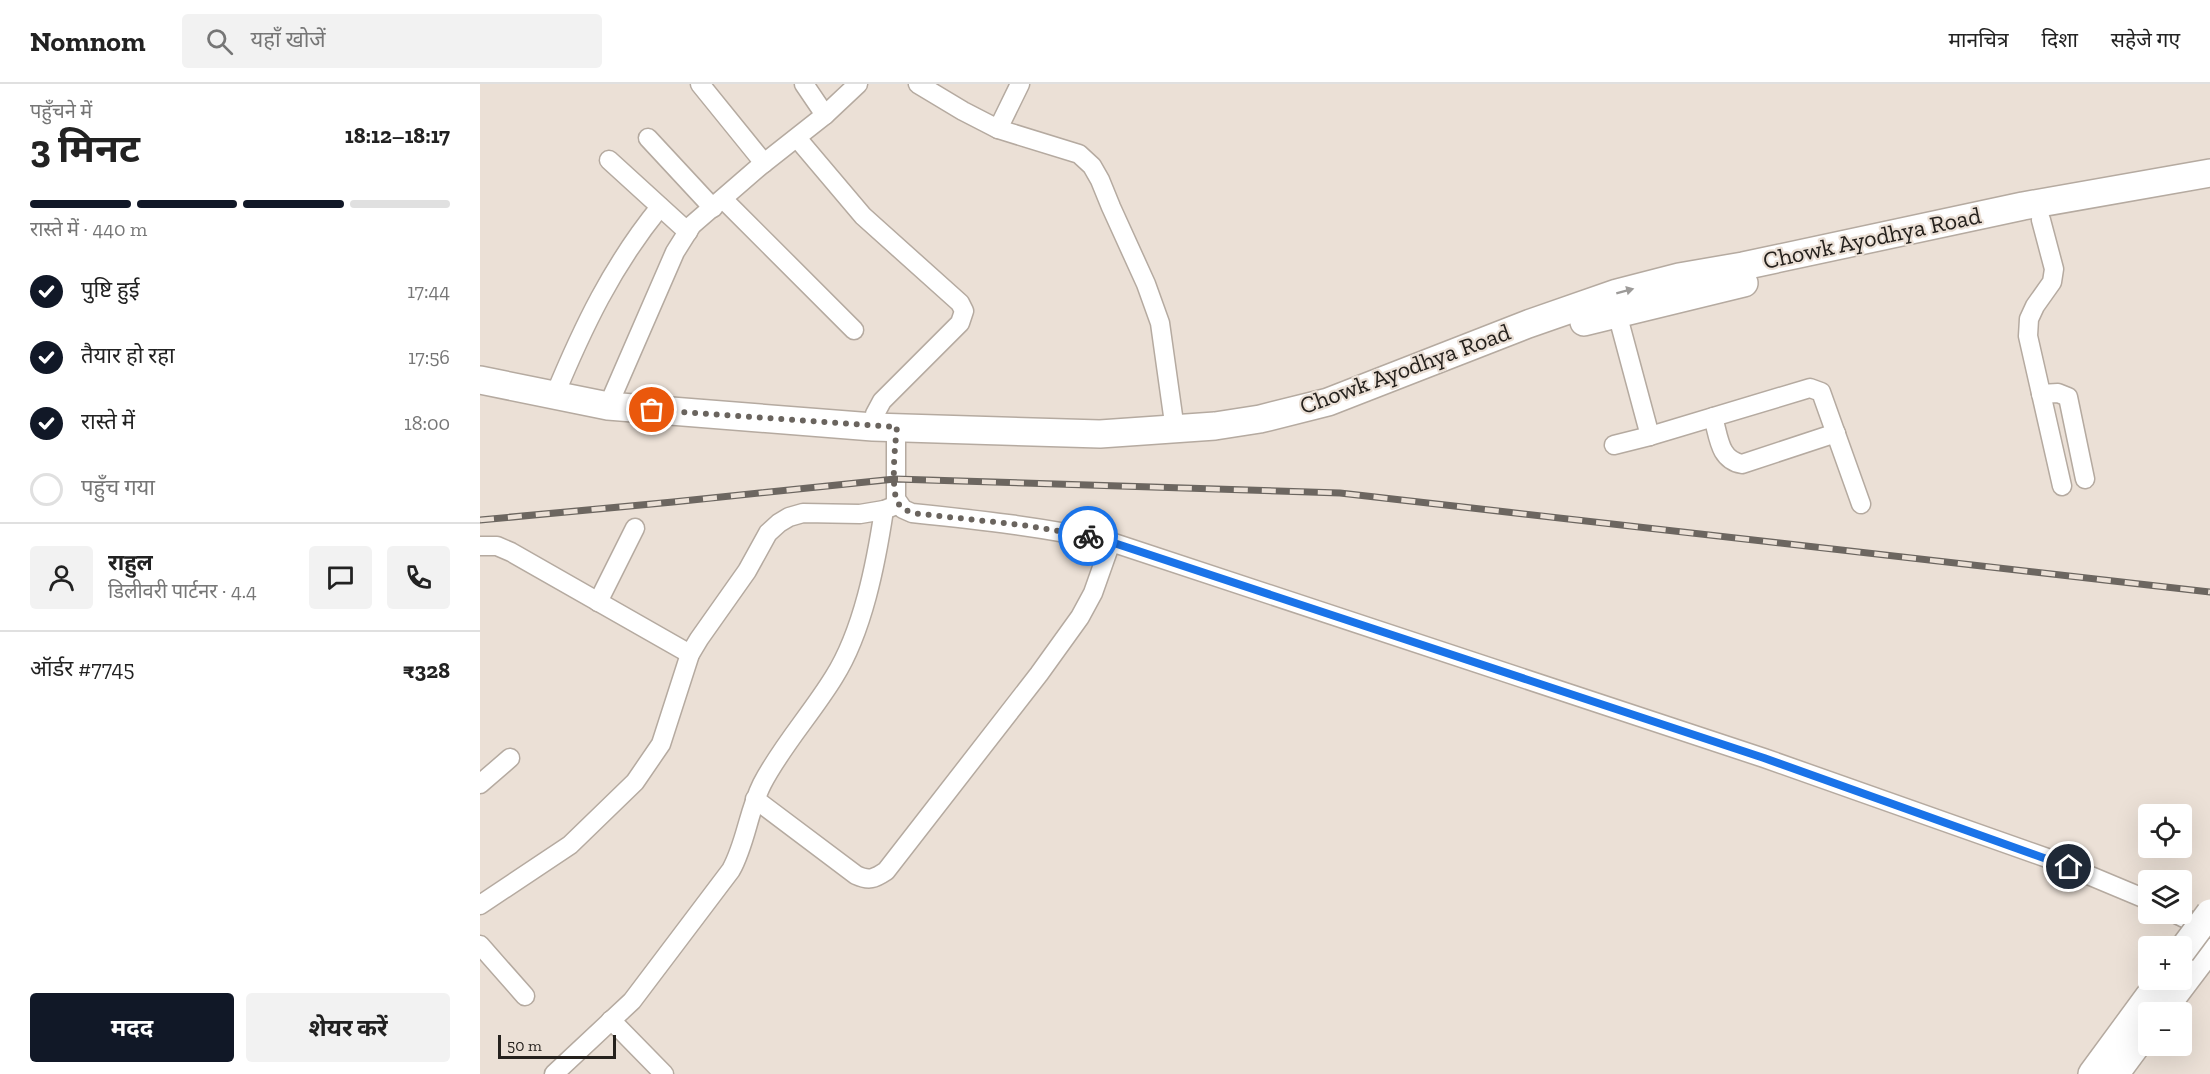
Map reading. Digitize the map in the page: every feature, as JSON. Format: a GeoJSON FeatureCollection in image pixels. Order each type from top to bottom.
{"type":"FeatureCollection","features":[{"type":"Feature","properties":{"kind":"main road","name":"Chowk Ayodhya Road"},"geometry":{"type":"LineString","coordinates":[[480,380],[554,397],[608,406],[888,433],[1105,451],[1198,445],[1275,433],[1370,401],[1508,348],[1592,319],[1617,313],[1743,266],[2023,206],[2210,173]]}},
{"type":"Feature","properties":{"kind":"main road","name":"Chowk Ayodhya Road"},"geometry":{"type":"LineString","coordinates":[[480,399],[580,418],[671,429],[1100,434],[1175,430],[1260,419],[1328,402],[1528,324],[1617,293],[1682,287],[2210,188]]}},
{"type":"Feature","properties":{"kind":"main road"},"geometry":{"type":"LineString","coordinates":[[2191,936],[2200,923]]}},
{"type":"Feature","properties":{"kind":"main road"},"geometry":{"type":"LineString","coordinates":[[2192,945],[2200,923]]}},
{"type":"Feature","properties":{"kind":"main road"},"geometry":{"type":"LineString","coordinates":[[2092,1074],[2154,990]]}},
{"type":"Feature","properties":{"kind":"main road"},"geometry":{"type":"LineString","coordinates":[[2107,1074],[2138,1032]]}},
{"type":"Feature","properties":{"kind":"street"},"geometry":{"type":"LineString","coordinates":[[699,84],[764,164]]}},
{"type":"Feature","properties":{"kind":"street"},"geometry":{"type":"LineString","coordinates":[[804,84],[825,115]]}},
{"type":"Feature","properties":{"kind":"street"},"geometry":{"type":"LineString","coordinates":[[608,406],[675,252],[688,232],[718,203],[825,115],[858,84]]}},
{"type":"Feature","properties":{"kind":"street"},"geometry":{"type":"LineString","coordinates":[[918,84],[998,129],[1079,154],[1092,166],[1146,284],[1160,323],[1175,430]]}},
{"type":"Feature","properties":{"kind":"street"},"geometry":{"type":"LineString","coordinates":[[998,129],[1020,84]]}},
{"type":"Feature","properties":{"kind":"street"},"geometry":{"type":"LineString","coordinates":[[648,138],[854,330]]}},
{"type":"Feature","properties":{"kind":"street"},"geometry":{"type":"LineString","coordinates":[[554,1074],[632,1001],[731,870],[743,844],[747,822],[764,781],[836,675],[857,626],[891,507],[896,499],[888,433],[875,414],[882,401],[960,322],[964,311],[960,303],[863,216],[797,138]]}},
{"type":"Feature","properties":{"kind":"street"},"geometry":{"type":"LineString","coordinates":[[609,160],[688,232]]}},
{"type":"Feature","properties":{"kind":"street"},"geometry":{"type":"LineString","coordinates":[[554,397],[584,325],[637,235],[660,207]]}},
{"type":"Feature","properties":{"kind":"street"},"geometry":{"type":"LineString","coordinates":[[2041,220],[2054,269],[2052,282],[2035,306],[2028,336],[2061,486]]}},
{"type":"Feature","properties":{"kind":"street"},"geometry":{"type":"LineString","coordinates":[[1617,313],[1650,436]]}},
{"type":"Feature","properties":{"kind":"street"},"geometry":{"type":"LineString","coordinates":[[1614,445],[1810,388],[1816,389],[1821,392],[1861,504]]}},
{"type":"Feature","properties":{"kind":"street"},"geometry":{"type":"LineString","coordinates":[[2041,394],[2058,393],[2068,397],[2085,478]]}},
{"type":"Feature","properties":{"kind":"street"},"geometry":{"type":"LineString","coordinates":[[1713,417],[1724,455],[1732,462],[1742,464],[1836,433]]}},
{"type":"Feature","properties":{"kind":"street"},"geometry":{"type":"LineString","coordinates":[[480,905],[570,845],[635,782],[661,744],[690,654],[747,571],[768,533],[789,516],[803,513],[860,514],[891,507],[912,513],[1063,531],[1111,542],[1764,758],[2050,859],[2138,896]]}},
{"type":"Feature","properties":{"kind":"street"},"geometry":{"type":"LineString","coordinates":[[598,602],[635,528]]}},
{"type":"Feature","properties":{"kind":"street"},"geometry":{"type":"LineString","coordinates":[[755,799],[856,875],[866,880],[875,878],[886,871],[1039,674],[1080,617],[1093,593],[1111,542]]}},
{"type":"Feature","properties":{"kind":"street"},"geometry":{"type":"LineString","coordinates":[[480,546],[496,546],[511,552],[690,654]]}},
{"type":"Feature","properties":{"kind":"street"},"geometry":{"type":"LineString","coordinates":[[480,784],[510,758]]}},
{"type":"Feature","properties":{"kind":"street"},"geometry":{"type":"LineString","coordinates":[[2186,936],[2200,923],[2210,900]]}},
{"type":"Feature","properties":{"kind":"street"},"geometry":{"type":"LineString","coordinates":[[480,945],[525,996]]}},
{"type":"Feature","properties":{"kind":"street"},"geometry":{"type":"LineString","coordinates":[[2170,1002],[2210,949]]}},
{"type":"Feature","properties":{"kind":"street"},"geometry":{"type":"LineString","coordinates":[[2081,1074],[2143,990]]}},
{"type":"Feature","properties":{"kind":"street"},"geometry":{"type":"LineString","coordinates":[[611,1020],[664,1074]]}},
{"type":"Feature","properties":{"kind":"street"},"geometry":{"type":"LineString","coordinates":[[2116,1074],[2138,1045]]}},
{"type":"Feature","properties":{"kind":"railway"},"geometry":{"type":"LineString","coordinates":[[480,520],[895,479],[1340,493],[2210,592]]}},
{"type":"Feature","properties":{"kind":"way so far"},"geometry":{"type":"LineString","coordinates":[[652,410],[897,427],[896,499],[903,509],[912,513],[1022,525],[1088,536]]}},
{"type":"Feature","properties":{"kind":"route"},"geometry":{"type":"LineString","coordinates":[[1088,536],[1764,758],[2069,867]]}}]}
